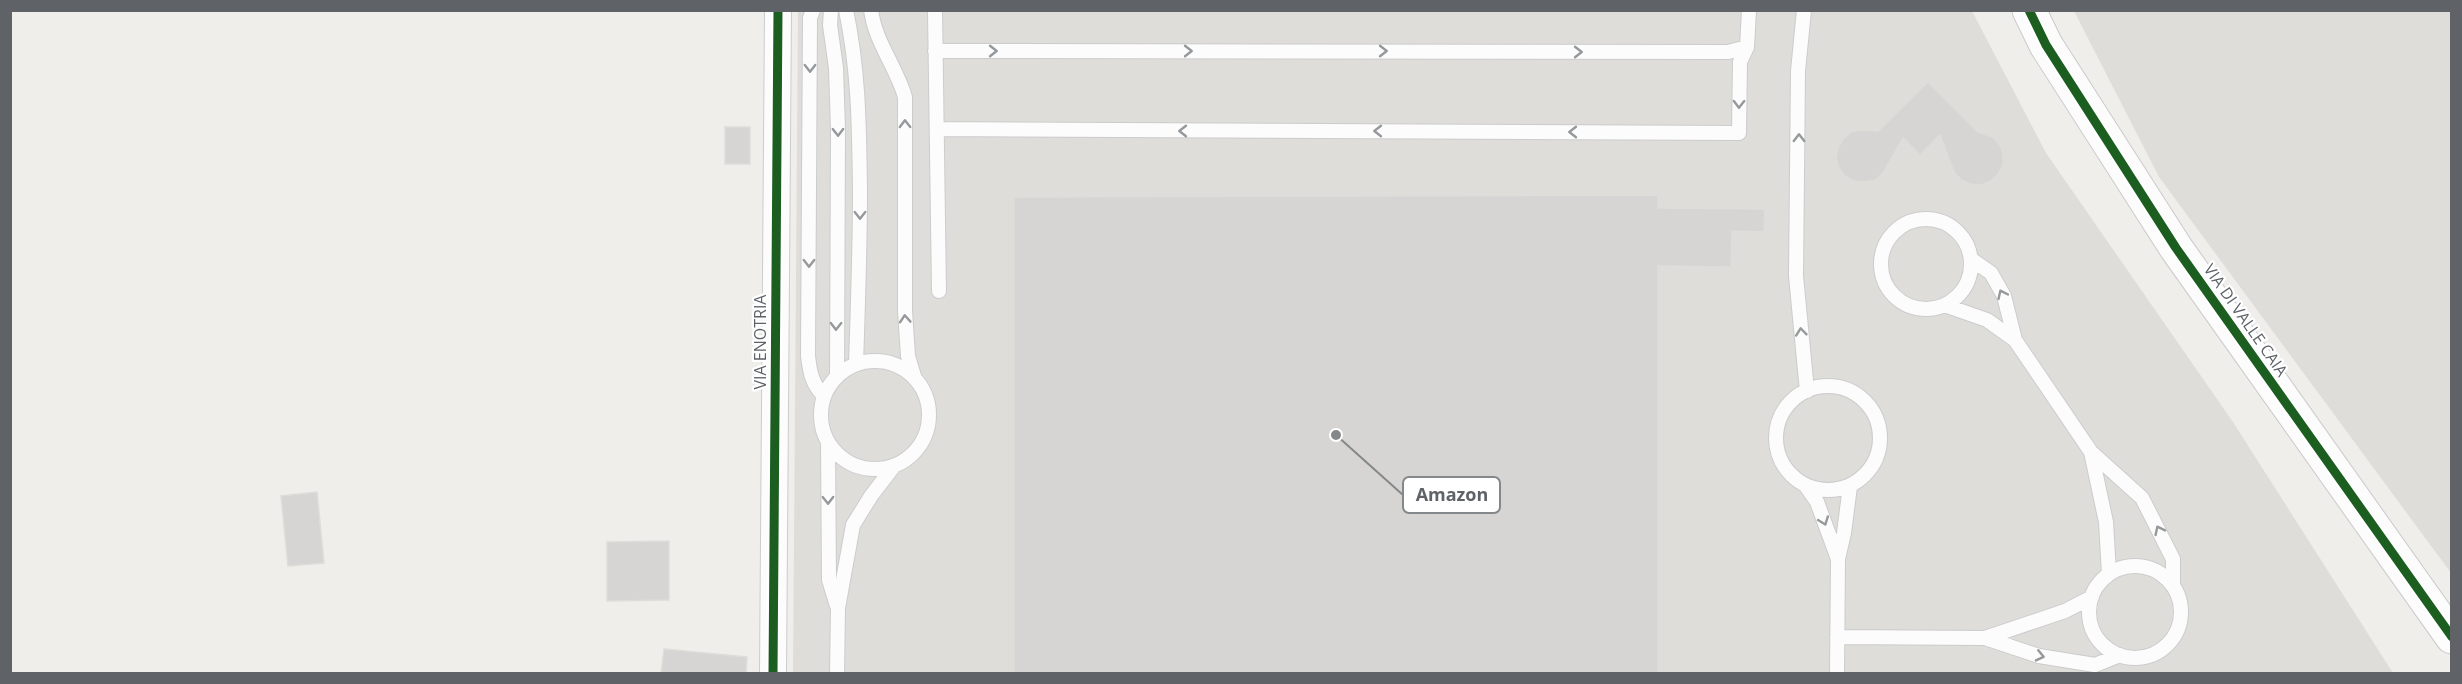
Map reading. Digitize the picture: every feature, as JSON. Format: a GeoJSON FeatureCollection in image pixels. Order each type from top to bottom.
{"type":"FeatureCollection","features":[{"type":"Feature","properties":{"kind":"street","name":"VIA ENOTRIA"},"geometry":{"type":"LineString","coordinates":[[773,674],[778,10]]}},
{"type":"Feature","properties":{"kind":"street","name":"VIA DI VALLE CAIA"},"geometry":{"type":"LineString","coordinates":[[2029,10],[2046,45],[2176,248],[2451,637]]}},
{"type":"Feature","properties":{"kind":"lane"},"geometry":{"type":"LineString","coordinates":[[813,10],[810,18],[808,356],[810,375],[815,388],[824,396]]}},
{"type":"Feature","properties":{"kind":"lane"},"geometry":{"type":"LineString","coordinates":[[831,10],[830,25],[836,68],[838,130],[837,377]]}},
{"type":"Feature","properties":{"kind":"lane"},"geometry":{"type":"LineString","coordinates":[[846,10],[854,48],[859,100],[860,263],[856,364]]}},
{"type":"Feature","properties":{"kind":"lane"},"geometry":{"type":"LineString","coordinates":[[871,10],[873,28],[894,66],[905,97],[904,311],[908,356],[914,376],[923,389],[928,403],[930,418],[919,448],[908,459],[894,466],[872,469],[849,463],[837,454],[828,442],[822,427],[821,412],[824,396],[837,377],[856,364],[871,361],[886,362],[901,367],[914,376]]}},
{"type":"Feature","properties":{"kind":"lane"},"geometry":{"type":"LineString","coordinates":[[935,10],[939,291]]}},
{"type":"Feature","properties":{"kind":"lane"},"geometry":{"type":"LineString","coordinates":[[937,129],[1739,133],[1740,62],[1747,47],[1749,10]]}},
{"type":"Feature","properties":{"kind":"lane"},"geometry":{"type":"LineString","coordinates":[[1804,10],[1798,71],[1796,276],[1807,391]]}},
{"type":"Feature","properties":{"kind":"lane"},"geometry":{"type":"LineString","coordinates":[[935,51],[1728,52],[1747,47]]}},
{"type":"Feature","properties":{"kind":"lane"},"geometry":{"type":"LineString","coordinates":[[1921,218],[1935,219],[1949,224],[1960,233],[1967,245],[1971,259],[1970,273],[1965,287],[1956,298],[1944,305],[1930,309],[1916,308],[1902,303],[1891,294],[1884,282],[1880,268],[1881,254],[1886,240],[1895,229],[1907,221],[1921,218]]}},
{"type":"Feature","properties":{"kind":"lane"},"geometry":{"type":"LineString","coordinates":[[1971,259],[1991,273],[2004,296],[2015,340],[2091,452],[2142,498],[2173,559],[2173,585]]}},
{"type":"Feature","properties":{"kind":"lane"},"geometry":{"type":"LineString","coordinates":[[1944,305],[1987,320],[2015,340]]}},
{"type":"Feature","properties":{"kind":"lane"},"geometry":{"type":"LineString","coordinates":[[1821,386],[1850,391],[1863,399],[1875,417],[1880,438],[1878,453],[1872,467],[1850,486],[1835,490],[1820,490],[1806,486],[1794,478],[1784,466],[1778,453],[1776,438],[1778,424],[1784,410],[1794,399],[1807,391],[1821,386]]}},
{"type":"Feature","properties":{"kind":"lane"},"geometry":{"type":"LineString","coordinates":[[828,442],[829,580],[838,608]]}},
{"type":"Feature","properties":{"kind":"lane"},"geometry":{"type":"LineString","coordinates":[[2091,452],[2106,522],[2109,574]]}},
{"type":"Feature","properties":{"kind":"lane"},"geometry":{"type":"LineString","coordinates":[[837,674],[838,608],[853,525],[894,466]]}},
{"type":"Feature","properties":{"kind":"lane"},"geometry":{"type":"LineString","coordinates":[[1806,486],[1817,502],[1838,559]]}},
{"type":"Feature","properties":{"kind":"lane"},"geometry":{"type":"LineString","coordinates":[[1837,674],[1838,559],[1845,533],[1850,486]]}},
{"type":"Feature","properties":{"kind":"lane"},"geometry":{"type":"LineString","coordinates":[[2136,566],[2151,568],[2173,585],[2179,598],[2181,613],[2172,640],[2161,649],[2148,656],[2134,658],[2120,655],[2107,648],[2097,638],[2091,625],[2089,611],[2092,597],[2099,584],[2109,574],[2122,568],[2136,566]]}},
{"type":"Feature","properties":{"kind":"lane"},"geometry":{"type":"LineString","coordinates":[[1985,638],[2065,611],[2092,597]]}},
{"type":"Feature","properties":{"kind":"lane"},"geometry":{"type":"LineString","coordinates":[[1837,637],[1985,638],[2039,656],[2095,665],[2120,655]]}},
{"type":"Feature","properties":{"kind":"shaded area"},"geometry":{"type":"Polygon","coordinates":[[[798,10],[1972,11],[2046,153],[2233,422],[2393,673],[793,674],[798,10]]]}},
{"type":"Feature","properties":{"kind":"shaded area"},"geometry":{"type":"Polygon","coordinates":[[[2074,11],[2451,11],[2451,573],[2159,177],[2074,11]]]}},
{"type":"Feature","properties":{"kind":"building"},"geometry":{"type":"Polygon","coordinates":[[[1928,82],[1978,132],[1993,137],[2000,145],[2003,165],[1998,174],[1991,181],[1981,185],[1961,180],[1954,172],[1940,135],[1920,155],[1903,138],[1883,173],[1875,180],[1854,181],[1845,176],[1836,158],[1843,139],[1851,132],[1878,131],[1928,82]]]}},
{"type":"Feature","properties":{"kind":"building"},"geometry":{"type":"Polygon","coordinates":[[[725,127],[750,127],[750,164],[725,164],[725,127]]]}},
{"type":"Feature","properties":{"kind":"building"},"geometry":{"type":"Polygon","coordinates":[[[1658,195],[1658,208],[1765,209],[1764,232],[1732,231],[1731,267],[1658,266],[1658,674],[1014,674],[1014,197],[1658,195]]]}},
{"type":"Feature","properties":{"kind":"building"},"geometry":{"type":"Polygon","coordinates":[[[317,492],[324,563],[288,566],[281,496],[317,492]]]}},
{"type":"Feature","properties":{"kind":"building"},"geometry":{"type":"Polygon","coordinates":[[[669,541],[669,600],[607,601],[607,542],[669,541]]]}},
{"type":"Feature","properties":{"kind":"building"},"geometry":{"type":"Polygon","coordinates":[[[664,649],[747,657],[746,674],[661,674],[664,649]]]}},
{"type":"Feature","properties":{"kind":"cycle path"},"geometry":{"type":"LineString","coordinates":[[773,674],[778,10]]}},
{"type":"Feature","properties":{"kind":"cycle path"},"geometry":{"type":"LineString","coordinates":[[2029,10],[2046,45],[2176,248],[2452,637]]}},
{"type":"Feature","properties":{"kind":"place","name":"Amazon"},"geometry":{"type":"Point","coordinates":[1336,435]}}]}
